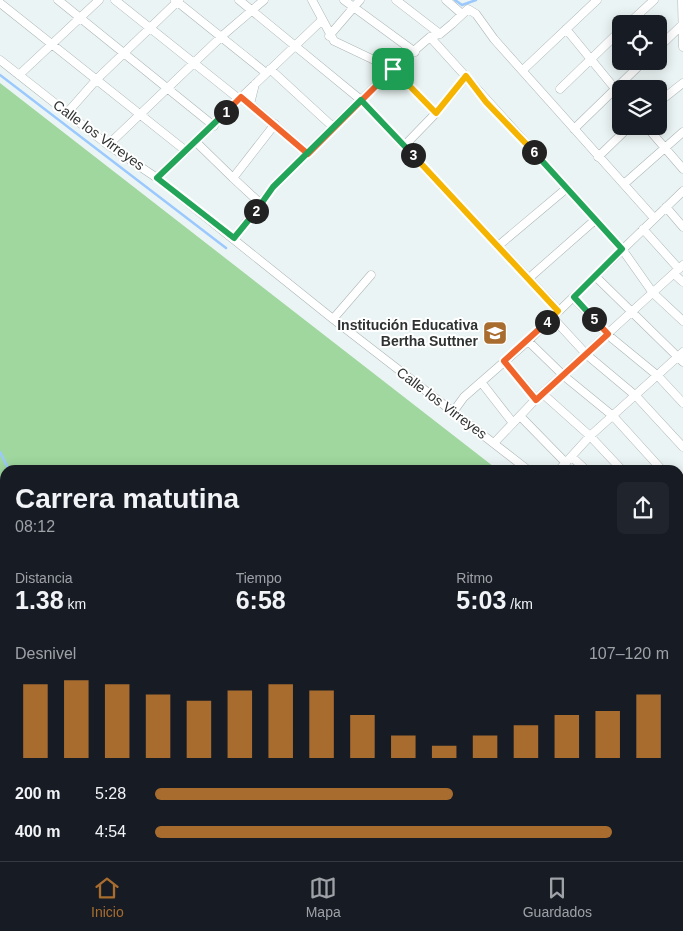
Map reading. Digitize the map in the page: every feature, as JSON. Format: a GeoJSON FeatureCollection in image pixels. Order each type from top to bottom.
{"type":"FeatureCollection","features":[{"type":"Feature","properties":{"kind":"street"},"geometry":{"type":"LineString","coordinates":[[58,0],[214,126]]}},
{"type":"Feature","properties":{"kind":"street"},"geometry":{"type":"LineString","coordinates":[[19,76],[99,0]]}},
{"type":"Feature","properties":{"kind":"street"},"geometry":{"type":"LineString","coordinates":[[115,0],[194,63],[250,104],[308,154]]}},
{"type":"Feature","properties":{"kind":"street"},"geometry":{"type":"LineString","coordinates":[[68,113],[97,79],[177,0],[268,71],[333,127]]}},
{"type":"Feature","properties":{"kind":"street"},"geometry":{"type":"LineString","coordinates":[[238,0],[253,10],[293,46],[361,100],[558,311]]}},
{"type":"Feature","properties":{"kind":"street"},"geometry":{"type":"LineString","coordinates":[[108,145],[222,36],[264,0]]}},
{"type":"Feature","properties":{"kind":"street"},"geometry":{"type":"LineString","coordinates":[[312,0],[329,36],[340,45],[393,69],[436,113]]}},
{"type":"Feature","properties":{"kind":"street"},"geometry":{"type":"LineString","coordinates":[[344,0],[415,52]]}},
{"type":"Feature","properties":{"kind":"street"},"geometry":{"type":"LineString","coordinates":[[329,36],[360,0]]}},
{"type":"Feature","properties":{"kind":"street"},"geometry":{"type":"LineString","coordinates":[[396,0],[405,3],[440,34]]}},
{"type":"Feature","properties":{"kind":"street"},"geometry":{"type":"LineString","coordinates":[[446,0],[462,14]]}},
{"type":"Feature","properties":{"kind":"street"},"geometry":{"type":"LineString","coordinates":[[523,70],[597,0]]}},
{"type":"Feature","properties":{"kind":"street"},"geometry":{"type":"LineString","coordinates":[[638,15],[654,0]]}},
{"type":"Feature","properties":{"kind":"street"},"geometry":{"type":"LineString","coordinates":[[682,0],[683,47]]}},
{"type":"Feature","properties":{"kind":"street"},"geometry":{"type":"LineString","coordinates":[[0,3],[186,150]]}},
{"type":"Feature","properties":{"kind":"street"},"geometry":{"type":"LineString","coordinates":[[234,238],[273,187],[333,127],[393,69],[415,52],[430,37],[440,34],[468,9],[472,10],[494,39],[654,218]]}},
{"type":"Feature","properties":{"kind":"street"},"geometry":{"type":"LineString","coordinates":[[157,178],[214,126],[240,98],[322,20]]}},
{"type":"Feature","properties":{"kind":"street"},"geometry":{"type":"LineString","coordinates":[[667,39],[683,24]]}},
{"type":"Feature","properties":{"kind":"street"},"geometry":{"type":"LineString","coordinates":[[566,29],[612,84]]}},
{"type":"Feature","properties":{"kind":"street"},"geometry":{"type":"LineString","coordinates":[[430,37],[466,76],[486,102],[622,249],[653,292],[683,321]]}},
{"type":"Feature","properties":{"kind":"street"},"geometry":{"type":"LineString","coordinates":[[560,88],[612,38]]}},
{"type":"Feature","properties":{"kind":"street","name":"Calle los Virreyes"},"geometry":{"type":"LineString","coordinates":[[0,60],[108,145],[157,178],[333,319],[522,465]]}},
{"type":"Feature","properties":{"kind":"street"},"geometry":{"type":"LineString","coordinates":[[629,80],[637,70]]}},
{"type":"Feature","properties":{"kind":"street"},"geometry":{"type":"LineString","coordinates":[[405,145],[436,113],[466,76]]}},
{"type":"Feature","properties":{"kind":"street"},"geometry":{"type":"LineString","coordinates":[[667,96],[683,83]]}},
{"type":"Feature","properties":{"kind":"street"},"geometry":{"type":"LineString","coordinates":[[250,104],[255,84]]}},
{"type":"Feature","properties":{"kind":"street"},"geometry":{"type":"LineString","coordinates":[[574,129],[612,98]]}},
{"type":"Feature","properties":{"kind":"street"},"geometry":{"type":"LineString","coordinates":[[233,178],[275,124]]}},
{"type":"Feature","properties":{"kind":"street"},"geometry":{"type":"LineString","coordinates":[[624,184],[683,132]]}},
{"type":"Feature","properties":{"kind":"street"},"geometry":{"type":"LineString","coordinates":[[598,157],[621,135]]}},
{"type":"Feature","properties":{"kind":"street"},"geometry":{"type":"LineString","coordinates":[[653,135],[683,169]]}},
{"type":"Feature","properties":{"kind":"street"},"geometry":{"type":"LineString","coordinates":[[196,142],[261,204]]}},
{"type":"Feature","properties":{"kind":"street"},"geometry":{"type":"LineString","coordinates":[[498,246],[567,188]]}},
{"type":"Feature","properties":{"kind":"street"},"geometry":{"type":"LineString","coordinates":[[453,412],[464,397],[552,318],[683,191]]}},
{"type":"Feature","properties":{"kind":"street"},"geometry":{"type":"LineString","coordinates":[[666,207],[683,226]]}},
{"type":"Feature","properties":{"kind":"street"},"geometry":{"type":"LineString","coordinates":[[528,280],[595,220]]}},
{"type":"Feature","properties":{"kind":"street"},"geometry":{"type":"LineString","coordinates":[[643,229],[678,269],[683,282]]}},
{"type":"Feature","properties":{"kind":"street"},"geometry":{"type":"LineString","coordinates":[[494,443],[536,400],[587,355],[678,269]]}},
{"type":"Feature","properties":{"kind":"street"},"geometry":{"type":"LineString","coordinates":[[333,319],[370,275]]}},
{"type":"Feature","properties":{"kind":"street"},"geometry":{"type":"LineString","coordinates":[[564,465],[590,436],[681,357],[632,313],[595,276]]}},
{"type":"Feature","properties":{"kind":"street"},"geometry":{"type":"LineString","coordinates":[[574,297],[608,334],[658,376],[683,403]]}},
{"type":"Feature","properties":{"kind":"street"},"geometry":{"type":"LineString","coordinates":[[552,318],[587,355],[636,396],[683,448]]}},
{"type":"Feature","properties":{"kind":"street"},"geometry":{"type":"LineString","coordinates":[[528,340],[564,376],[613,416],[657,465]]}},
{"type":"Feature","properties":{"kind":"street"},"geometry":{"type":"LineString","coordinates":[[504,361],[536,400]]}},
{"type":"Feature","properties":{"kind":"street"},"geometry":{"type":"LineString","coordinates":[[481,382],[513,423]]}},
{"type":"Feature","properties":{"kind":"street"},"geometry":{"type":"LineString","coordinates":[[543,394],[590,436],[617,465]]}},
{"type":"Feature","properties":{"kind":"street"},"geometry":{"type":"LineString","coordinates":[[520,416],[566,463]]}},
{"type":"Feature","properties":{"kind":"street"},"geometry":{"type":"LineString","coordinates":[[572,457],[581,465]]}},
{"type":"Feature","properties":{"kind":"green space"},"geometry":{"type":"Polygon","coordinates":[[[0,83],[492,465],[0,465],[0,83]]]}},
{"type":"Feature","properties":{"kind":"waterway"},"geometry":{"type":"LineString","coordinates":[[455,0],[462,5],[476,0]]}},
{"type":"Feature","properties":{"kind":"waterway"},"geometry":{"type":"LineString","coordinates":[[0,75],[226,248]]}},
{"type":"Feature","properties":{"kind":"waterway"},"geometry":{"type":"LineString","coordinates":[[0,452],[6,465]]}},
{"type":"Feature","properties":{"kind":"place","name":"Institución Educativa Bertha Suttner"},"geometry":{"type":"Point","coordinates":[495,333]}},
{"type":"Feature","properties":{"kind":"route"},"geometry":{"type":"LineString","coordinates":[[393,69],[333,127],[308,154],[241,97],[214,126],[157,178],[234,238],[251,219],[273,187],[308,154],[361,100],[558,311],[504,361],[536,400],[608,334],[574,297],[622,249],[519,135],[486,102],[466,76],[436,113],[393,69]]}}]}
